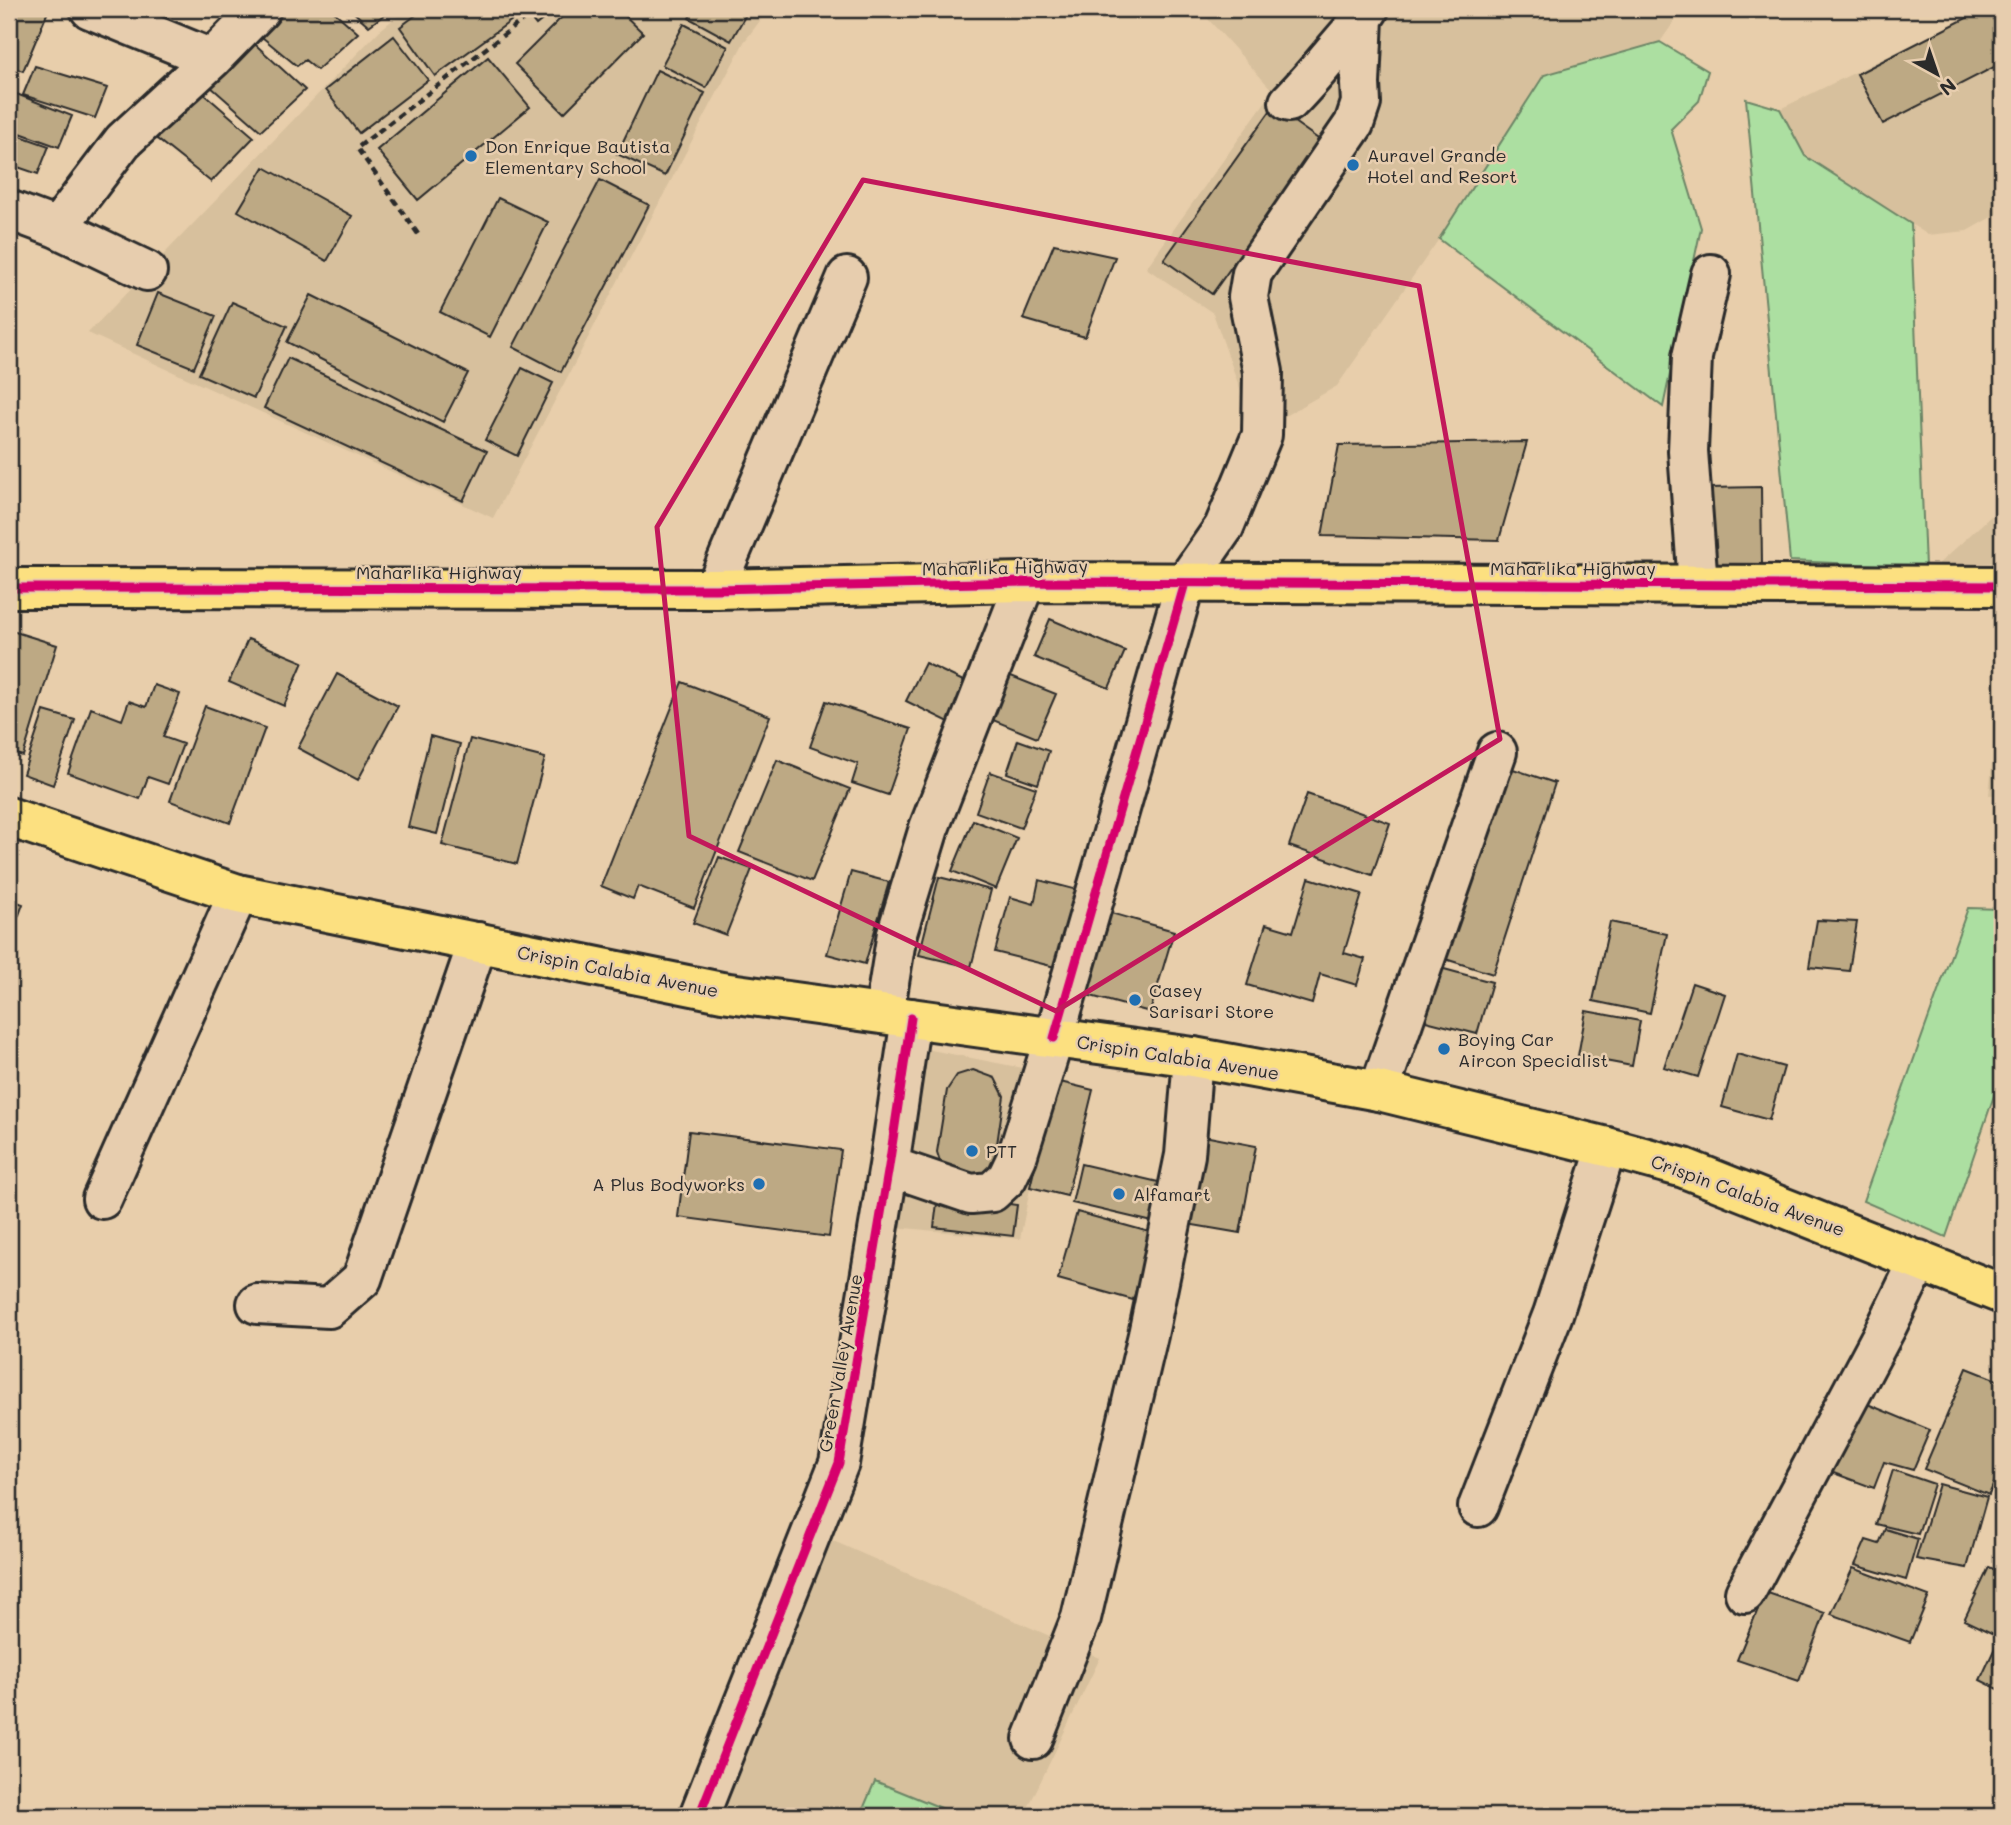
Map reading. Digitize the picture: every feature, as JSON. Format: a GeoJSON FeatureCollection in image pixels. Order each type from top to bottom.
{"type":"FeatureCollection","features":[{"type":"Feature","properties":{"kind":"main road","name":"Maharlika Highway"},"geometry":{"type":"LineString","coordinates":[[9,588],[715,589],[1025,582],[2002,586]]}},
{"type":"Feature","properties":{"kind":"main road","name":"Crispin Calabia Avenue"},"geometry":{"type":"LineString","coordinates":[[9,817],[238,894],[722,992],[1193,1057],[1379,1091],[1684,1168],[2002,1294]]}},
{"type":"Feature","properties":{"kind":"street"},"geometry":{"type":"LineString","coordinates":[[90,9],[212,59]]}},
{"type":"Feature","properties":{"kind":"street"},"geometry":{"type":"LineString","coordinates":[[57,228],[123,141],[212,59],[261,9]]}},
{"type":"Feature","properties":{"kind":"street"},"geometry":{"type":"LineString","coordinates":[[1289,102],[1366,13]]}},
{"type":"Feature","properties":{"kind":"street"},"geometry":{"type":"LineString","coordinates":[[889,1166],[971,1194],[992,1192],[1007,1178],[1017,1157],[1185,583],[1224,527],[1262,435],[1263,372],[1248,297],[1252,273],[1354,124],[1361,103],[1366,13]]}},
{"type":"Feature","properties":{"kind":"street"},"geometry":{"type":"LineString","coordinates":[[9,210],[57,228],[148,271]]}},
{"type":"Feature","properties":{"kind":"street"},"geometry":{"type":"LineString","coordinates":[[1698,584],[1688,451],[1692,358],[1711,274]]}},
{"type":"Feature","properties":{"kind":"street"},"geometry":{"type":"LineString","coordinates":[[715,589],[847,277]]}},
{"type":"Feature","properties":{"kind":"street","name":"Green Valley Avenue"},"geometry":{"type":"LineString","coordinates":[[699,1816],[839,1463],[889,1166],[898,1016],[897,933],[929,828],[1025,582]]}},
{"type":"Feature","properties":{"kind":"street"},"geometry":{"type":"LineString","coordinates":[[1379,1091],[1497,752]]}},
{"type":"Feature","properties":{"kind":"street"},"geometry":{"type":"LineString","coordinates":[[102,1199],[238,894]]}},
{"type":"Feature","properties":{"kind":"street"},"geometry":{"type":"LineString","coordinates":[[257,1304],[329,1308],[362,1279],[478,942]]}},
{"type":"Feature","properties":{"kind":"street"},"geometry":{"type":"LineString","coordinates":[[1033,1740],[1081,1618],[1148,1335],[1185,1154],[1193,1057]]}},
{"type":"Feature","properties":{"kind":"street"},"geometry":{"type":"LineString","coordinates":[[1478,1507],[1552,1314],[1607,1147]]}},
{"type":"Feature","properties":{"kind":"street"},"geometry":{"type":"LineString","coordinates":[[1745,1594],[1919,1260]]}},
{"type":"Feature","properties":{"kind":"path"},"geometry":{"type":"LineString","coordinates":[[418,234],[357,148],[524,19]]}},
{"type":"Feature","properties":{"kind":"highlighted area"},"geometry":{"type":"Polygon","coordinates":[[[863,180],[1419,286],[1500,739],[1056,1011],[689,836],[657,527],[863,180]]]}},
{"type":"Feature","properties":{"kind":"shaded area","name":"Don Enrique Bautista Elementary School"},"geometry":{"type":"Polygon","coordinates":[[[406,9],[769,9],[744,42],[493,518],[88,333],[379,31],[406,9]]]}},
{"type":"Feature","properties":{"kind":"shaded area","name":"Auravel Grande Hotel and Resort"},"geometry":{"type":"Polygon","coordinates":[[[1199,9],[1683,9],[1660,42],[1544,76],[1439,239],[1337,386],[1283,417],[1246,406],[1213,313],[1146,268],[1273,91],[1199,9]]]}},
{"type":"Feature","properties":{"kind":"shaded area"},"geometry":{"type":"Polygon","coordinates":[[[1985,9],[2002,9],[2002,211],[1967,231],[1928,235],[1805,156],[1780,109],[1985,9]]]}},
{"type":"Feature","properties":{"kind":"shaded area"},"geometry":{"type":"Polygon","coordinates":[[[2002,506],[2002,562],[1936,566],[2002,506]]]}},
{"type":"Feature","properties":{"kind":"shaded area"},"geometry":{"type":"Polygon","coordinates":[[[2002,658],[2002,794],[1989,795],[2002,658]]]}},
{"type":"Feature","properties":{"kind":"shaded area","name":"PTT"},"geometry":{"type":"Polygon","coordinates":[[[921,1048],[1053,1074],[1020,1239],[894,1227],[921,1048]]]}},
{"type":"Feature","properties":{"kind":"shaded area"},"geometry":{"type":"Polygon","coordinates":[[[831,1540],[1100,1658],[1024,1816],[722,1816],[831,1540]]]}},
{"type":"Feature","properties":{"kind":"green space"},"geometry":{"type":"Polygon","coordinates":[[[1660,42],[1708,71],[1699,101],[1671,129],[1701,228],[1663,407],[1439,239],[1544,75],[1660,42]]]}},
{"type":"Feature","properties":{"kind":"green space"},"geometry":{"type":"Polygon","coordinates":[[[1746,99],[1780,109],[1805,156],[1911,224],[1925,567],[1790,561],[1746,99]]]}},
{"type":"Feature","properties":{"kind":"green space"},"geometry":{"type":"Polygon","coordinates":[[[1968,908],[2002,909],[2002,1072],[1946,1237],[1863,1201],[1968,908]]]}},
{"type":"Feature","properties":{"kind":"green space"},"geometry":{"type":"Polygon","coordinates":[[[875,1781],[961,1816],[860,1816],[875,1781]]]}},
{"type":"Feature","properties":{"kind":"building"},"geometry":{"type":"Polygon","coordinates":[[[9,9],[49,9],[23,71],[9,66],[9,9]]]}},
{"type":"Feature","properties":{"kind":"building"},"geometry":{"type":"Polygon","coordinates":[[[270,9],[331,9],[358,33],[317,70],[305,60],[297,66],[251,28],[270,9]]]}},
{"type":"Feature","properties":{"kind":"building"},"geometry":{"type":"Polygon","coordinates":[[[350,9],[392,9],[369,26],[350,9]]]}},
{"type":"Feature","properties":{"kind":"building"},"geometry":{"type":"Polygon","coordinates":[[[424,9],[504,9],[512,20],[435,76],[400,27],[424,9]]]}},
{"type":"Feature","properties":{"kind":"building"},"geometry":{"type":"Polygon","coordinates":[[[523,9],[556,9],[536,25],[523,9]]]}},
{"type":"Feature","properties":{"kind":"building"},"geometry":{"type":"Polygon","coordinates":[[[570,9],[618,9],[643,33],[564,113],[515,64],[570,9]]]}},
{"type":"Feature","properties":{"kind":"building"},"geometry":{"type":"Polygon","coordinates":[[[694,9],[749,9],[731,41],[689,18],[694,9]]]}},
{"type":"Feature","properties":{"kind":"building"},"geometry":{"type":"Polygon","coordinates":[[[1988,9],[2002,36],[2002,63],[1883,124],[1857,74],[1988,9]]]}},
{"type":"Feature","properties":{"kind":"building"},"geometry":{"type":"Polygon","coordinates":[[[684,24],[728,47],[706,88],[662,65],[684,24]]]}},
{"type":"Feature","properties":{"kind":"building"},"geometry":{"type":"Polygon","coordinates":[[[246,36],[305,90],[261,131],[202,79],[246,36]]]}},
{"type":"Feature","properties":{"kind":"building"},"geometry":{"type":"Polygon","coordinates":[[[394,36],[428,80],[359,133],[325,90],[394,36]]]}},
{"type":"Feature","properties":{"kind":"building"},"geometry":{"type":"Polygon","coordinates":[[[488,57],[530,107],[418,200],[377,150],[488,57]]]}},
{"type":"Feature","properties":{"kind":"building"},"geometry":{"type":"Polygon","coordinates":[[[35,66],[107,88],[95,118],[23,95],[35,66]]]}},
{"type":"Feature","properties":{"kind":"building"},"geometry":{"type":"Polygon","coordinates":[[[657,70],[705,93],[665,176],[617,154],[657,70]]]}},
{"type":"Feature","properties":{"kind":"building"},"geometry":{"type":"Polygon","coordinates":[[[195,86],[254,137],[211,182],[152,135],[195,86]]]}},
{"type":"Feature","properties":{"kind":"building"},"geometry":{"type":"Polygon","coordinates":[[[9,91],[72,116],[59,147],[9,129],[9,91]]]}},
{"type":"Feature","properties":{"kind":"building"},"geometry":{"type":"Polygon","coordinates":[[[1273,107],[1321,141],[1212,294],[1164,260],[1273,107]]]}},
{"type":"Feature","properties":{"kind":"building"},"geometry":{"type":"Polygon","coordinates":[[[9,132],[49,146],[38,174],[9,164],[9,132]]]}},
{"type":"Feature","properties":{"kind":"building"},"geometry":{"type":"Polygon","coordinates":[[[264,167],[352,216],[327,261],[238,211],[264,167]]]}},
{"type":"Feature","properties":{"kind":"building"},"geometry":{"type":"Polygon","coordinates":[[[600,180],[649,205],[561,372],[513,347],[600,180]]]}},
{"type":"Feature","properties":{"kind":"building"},"geometry":{"type":"Polygon","coordinates":[[[498,198],[548,222],[490,337],[440,312],[498,198]]]}},
{"type":"Feature","properties":{"kind":"building"},"geometry":{"type":"Polygon","coordinates":[[[1054,244],[1115,257],[1085,337],[1023,319],[1054,244]]]}},
{"type":"Feature","properties":{"kind":"building"},"geometry":{"type":"Polygon","coordinates":[[[158,293],[216,316],[194,368],[137,345],[158,293]]]}},
{"type":"Feature","properties":{"kind":"building"},"geometry":{"type":"Polygon","coordinates":[[[311,295],[468,373],[443,422],[287,342],[311,295]]]}},
{"type":"Feature","properties":{"kind":"building"},"geometry":{"type":"Polygon","coordinates":[[[232,302],[287,326],[254,398],[199,374],[232,302]]]}},
{"type":"Feature","properties":{"kind":"building"},"geometry":{"type":"Polygon","coordinates":[[[288,358],[487,451],[463,501],[264,408],[288,358]]]}},
{"type":"Feature","properties":{"kind":"building"},"geometry":{"type":"Polygon","coordinates":[[[522,368],[553,383],[517,456],[485,440],[522,368]]]}},
{"type":"Feature","properties":{"kind":"building"},"geometry":{"type":"Polygon","coordinates":[[[1527,442],[1499,540],[1322,536],[1339,445],[1527,442]]]}},
{"type":"Feature","properties":{"kind":"building"},"geometry":{"type":"Polygon","coordinates":[[[1761,487],[1762,564],[1709,566],[1708,488],[1761,487]]]}},
{"type":"Feature","properties":{"kind":"building"},"geometry":{"type":"Polygon","coordinates":[[[1050,619],[1125,651],[1109,688],[1034,657],[1050,619]]]}},
{"type":"Feature","properties":{"kind":"building"},"geometry":{"type":"Polygon","coordinates":[[[9,630],[57,645],[23,756],[9,752],[9,630]]]}},
{"type":"Feature","properties":{"kind":"building"},"geometry":{"type":"Polygon","coordinates":[[[248,639],[303,662],[284,706],[229,682],[248,639]]]}},
{"type":"Feature","properties":{"kind":"building"},"geometry":{"type":"Polygon","coordinates":[[[925,663],[976,687],[957,726],[906,701],[925,663]]]}},
{"type":"Feature","properties":{"kind":"building"},"geometry":{"type":"Polygon","coordinates":[[[337,674],[398,706],[358,780],[298,748],[337,674]]]}},
{"type":"Feature","properties":{"kind":"building"},"geometry":{"type":"Polygon","coordinates":[[[1006,674],[1056,694],[1037,738],[988,718],[1006,674]]]}},
{"type":"Feature","properties":{"kind":"building"},"geometry":{"type":"Polygon","coordinates":[[[682,682],[770,716],[694,908],[638,886],[633,899],[601,886],[682,682]]]}},
{"type":"Feature","properties":{"kind":"building"},"geometry":{"type":"Polygon","coordinates":[[[154,685],[180,694],[163,737],[183,744],[168,784],[148,777],[140,799],[68,773],[91,708],[122,720],[129,701],[146,707],[154,685]]]}},
{"type":"Feature","properties":{"kind":"building"},"geometry":{"type":"Polygon","coordinates":[[[826,701],[911,729],[888,795],[852,783],[858,764],[810,747],[826,701]]]}},
{"type":"Feature","properties":{"kind":"building"},"geometry":{"type":"Polygon","coordinates":[[[205,706],[265,728],[230,823],[170,801],[205,706]]]}},
{"type":"Feature","properties":{"kind":"building"},"geometry":{"type":"Polygon","coordinates":[[[44,711],[75,720],[53,785],[23,774],[44,711]]]}},
{"type":"Feature","properties":{"kind":"building"},"geometry":{"type":"Polygon","coordinates":[[[430,736],[460,744],[437,834],[408,827],[430,736]]]}},
{"type":"Feature","properties":{"kind":"building"},"geometry":{"type":"Polygon","coordinates":[[[470,739],[545,758],[517,864],[442,845],[470,739]]]}},
{"type":"Feature","properties":{"kind":"building"},"geometry":{"type":"Polygon","coordinates":[[[1018,740],[1049,751],[1038,784],[1007,773],[1018,740]]]}},
{"type":"Feature","properties":{"kind":"building"},"geometry":{"type":"Polygon","coordinates":[[[777,760],[850,789],[812,881],[739,852],[777,760]]]}},
{"type":"Feature","properties":{"kind":"building"},"geometry":{"type":"Polygon","coordinates":[[[1501,765],[1555,783],[1493,974],[1439,957],[1501,765]]]}},
{"type":"Feature","properties":{"kind":"building"},"geometry":{"type":"Polygon","coordinates":[[[990,772],[1036,788],[1021,828],[976,812],[990,772]]]}},
{"type":"Feature","properties":{"kind":"building"},"geometry":{"type":"Polygon","coordinates":[[[1307,794],[1390,823],[1372,875],[1289,846],[1307,794]]]}},
{"type":"Feature","properties":{"kind":"building"},"geometry":{"type":"Polygon","coordinates":[[[973,820],[1017,838],[996,889],[952,871],[973,820]]]}},
{"type":"Feature","properties":{"kind":"building"},"geometry":{"type":"Polygon","coordinates":[[[719,857],[752,869],[726,935],[693,923],[719,857]]]}},
{"type":"Feature","properties":{"kind":"building"},"geometry":{"type":"Polygon","coordinates":[[[851,872],[889,882],[865,964],[827,954],[851,872]]]}},
{"type":"Feature","properties":{"kind":"building"},"geometry":{"type":"Polygon","coordinates":[[[939,877],[991,890],[971,967],[919,955],[939,877]]]}},
{"type":"Feature","properties":{"kind":"building"},"geometry":{"type":"Polygon","coordinates":[[[1309,878],[1362,894],[1344,953],[1365,959],[1357,985],[1320,974],[1312,1004],[1247,985],[1266,924],[1293,932],[1309,878]]]}},
{"type":"Feature","properties":{"kind":"building"},"geometry":{"type":"Polygon","coordinates":[[[1039,880],[1085,892],[1073,935],[1064,933],[1055,967],[995,952],[1010,897],[1034,904],[1039,880]]]}},
{"type":"Feature","properties":{"kind":"building"},"geometry":{"type":"Polygon","coordinates":[[[9,899],[23,904],[9,942],[9,899]]]}},
{"type":"Feature","properties":{"kind":"building"},"geometry":{"type":"Polygon","coordinates":[[[1111,913],[1174,931],[1150,1012],[1087,995],[1111,913]]]}},
{"type":"Feature","properties":{"kind":"building"},"geometry":{"type":"Polygon","coordinates":[[[1817,920],[1857,922],[1849,971],[1809,967],[1817,920]]]}},
{"type":"Feature","properties":{"kind":"building"},"geometry":{"type":"Polygon","coordinates":[[[1610,922],[1667,934],[1650,1013],[1593,1001],[1610,922]]]}},
{"type":"Feature","properties":{"kind":"building"},"geometry":{"type":"Polygon","coordinates":[[[1433,966],[1492,982],[1477,1034],[1418,1019],[1433,966]]]}},
{"type":"Feature","properties":{"kind":"building"},"geometry":{"type":"Polygon","coordinates":[[[1692,983],[1725,994],[1698,1077],[1664,1067],[1692,983]]]}},
{"type":"Feature","properties":{"kind":"building"},"geometry":{"type":"Polygon","coordinates":[[[1586,1011],[1640,1021],[1632,1066],[1578,1056],[1586,1011]]]}},
{"type":"Feature","properties":{"kind":"building"},"geometry":{"type":"Polygon","coordinates":[[[1737,1054],[1784,1067],[1769,1120],[1722,1107],[1737,1054]]]}},
{"type":"Feature","properties":{"kind":"building"},"geometry":{"type":"Polygon","coordinates":[[[973,1070],[995,1078],[1004,1096],[995,1158],[982,1179],[942,1168],[937,1152],[947,1090],[957,1075],[973,1070]]]}},
{"type":"Feature","properties":{"kind":"building"},"geometry":{"type":"Polygon","coordinates":[[[1056,1081],[1093,1090],[1067,1196],[1030,1187],[1056,1081]]]}},
{"type":"Feature","properties":{"kind":"building","name":"A Plus Bodyworks"},"geometry":{"type":"Polygon","coordinates":[[[689,1131],[841,1150],[829,1237],[678,1217],[689,1131]]]}},
{"type":"Feature","properties":{"kind":"building"},"geometry":{"type":"Polygon","coordinates":[[[1204,1136],[1256,1146],[1240,1233],[1187,1224],[1204,1136]]]}},
{"type":"Feature","properties":{"kind":"building","name":"Alfamart"},"geometry":{"type":"Polygon","coordinates":[[[1081,1164],[1167,1184],[1157,1223],[1072,1203],[1081,1164]]]}},
{"type":"Feature","properties":{"kind":"building"},"geometry":{"type":"Polygon","coordinates":[[[938,1195],[1017,1205],[1013,1236],[934,1227],[938,1195]]]}},
{"type":"Feature","properties":{"kind":"building"},"geometry":{"type":"Polygon","coordinates":[[[1077,1212],[1153,1233],[1133,1300],[1058,1279],[1077,1212]]]}},
{"type":"Feature","properties":{"kind":"building"},"geometry":{"type":"Polygon","coordinates":[[[1967,1368],[2002,1382],[2002,1464],[1989,1495],[1924,1469],[1967,1368]]]}},
{"type":"Feature","properties":{"kind":"building"},"geometry":{"type":"Polygon","coordinates":[[[1865,1403],[1930,1430],[1913,1470],[1884,1462],[1874,1488],[1828,1471],[1865,1403]]]}},
{"type":"Feature","properties":{"kind":"building"},"geometry":{"type":"Polygon","coordinates":[[[1893,1470],[1934,1484],[1918,1534],[1876,1524],[1893,1470]]]}},
{"type":"Feature","properties":{"kind":"building"},"geometry":{"type":"Polygon","coordinates":[[[1939,1484],[1987,1497],[1967,1568],[1916,1559],[1939,1484]]]}},
{"type":"Feature","properties":{"kind":"building"},"geometry":{"type":"Polygon","coordinates":[[[1885,1529],[1918,1539],[1906,1580],[1855,1565],[1866,1540],[1879,1544],[1885,1529]]]}},
{"type":"Feature","properties":{"kind":"building"},"geometry":{"type":"Polygon","coordinates":[[[1989,1567],[2002,1573],[2002,1691],[1980,1680],[2000,1637],[1964,1620],[1989,1567]]]}},
{"type":"Feature","properties":{"kind":"building"},"geometry":{"type":"Polygon","coordinates":[[[1853,1568],[1929,1596],[1910,1642],[1831,1614],[1853,1568]]]}},
{"type":"Feature","properties":{"kind":"building"},"geometry":{"type":"Polygon","coordinates":[[[1765,1592],[1825,1613],[1799,1681],[1737,1660],[1765,1592]]]}},
{"type":"Feature","properties":{"kind":"cycle path"},"geometry":{"type":"LineString","coordinates":[[9,588],[715,589],[1025,582],[2002,586]]}},
{"type":"Feature","properties":{"kind":"cycle path"},"geometry":{"type":"LineString","coordinates":[[1054,1038],[1185,583]]}},
{"type":"Feature","properties":{"kind":"cycle path"},"geometry":{"type":"LineString","coordinates":[[699,1816],[839,1463],[911,1018]]}},
{"type":"Feature","properties":{"kind":"place","name":"Don Enrique Bautista Elementary School"},"geometry":{"type":"Point","coordinates":[471,156]}},
{"type":"Feature","properties":{"kind":"place","name":"Auravel Grande Hotel and Resort"},"geometry":{"type":"Point","coordinates":[1353,165]}},
{"type":"Feature","properties":{"kind":"place","name":"Casey Sarisari Store"},"geometry":{"type":"Point","coordinates":[1135,1000]}},
{"type":"Feature","properties":{"kind":"place","name":"Boying Car Aircon Specialist"},"geometry":{"type":"Point","coordinates":[1444,1049]}},
{"type":"Feature","properties":{"kind":"place","name":"PTT"},"geometry":{"type":"Point","coordinates":[972,1151]}},
{"type":"Feature","properties":{"kind":"place","name":"A Plus Bodyworks"},"geometry":{"type":"Point","coordinates":[759,1184]}},
{"type":"Feature","properties":{"kind":"place","name":"Alfamart"},"geometry":{"type":"Point","coordinates":[1119,1194]}}]}
